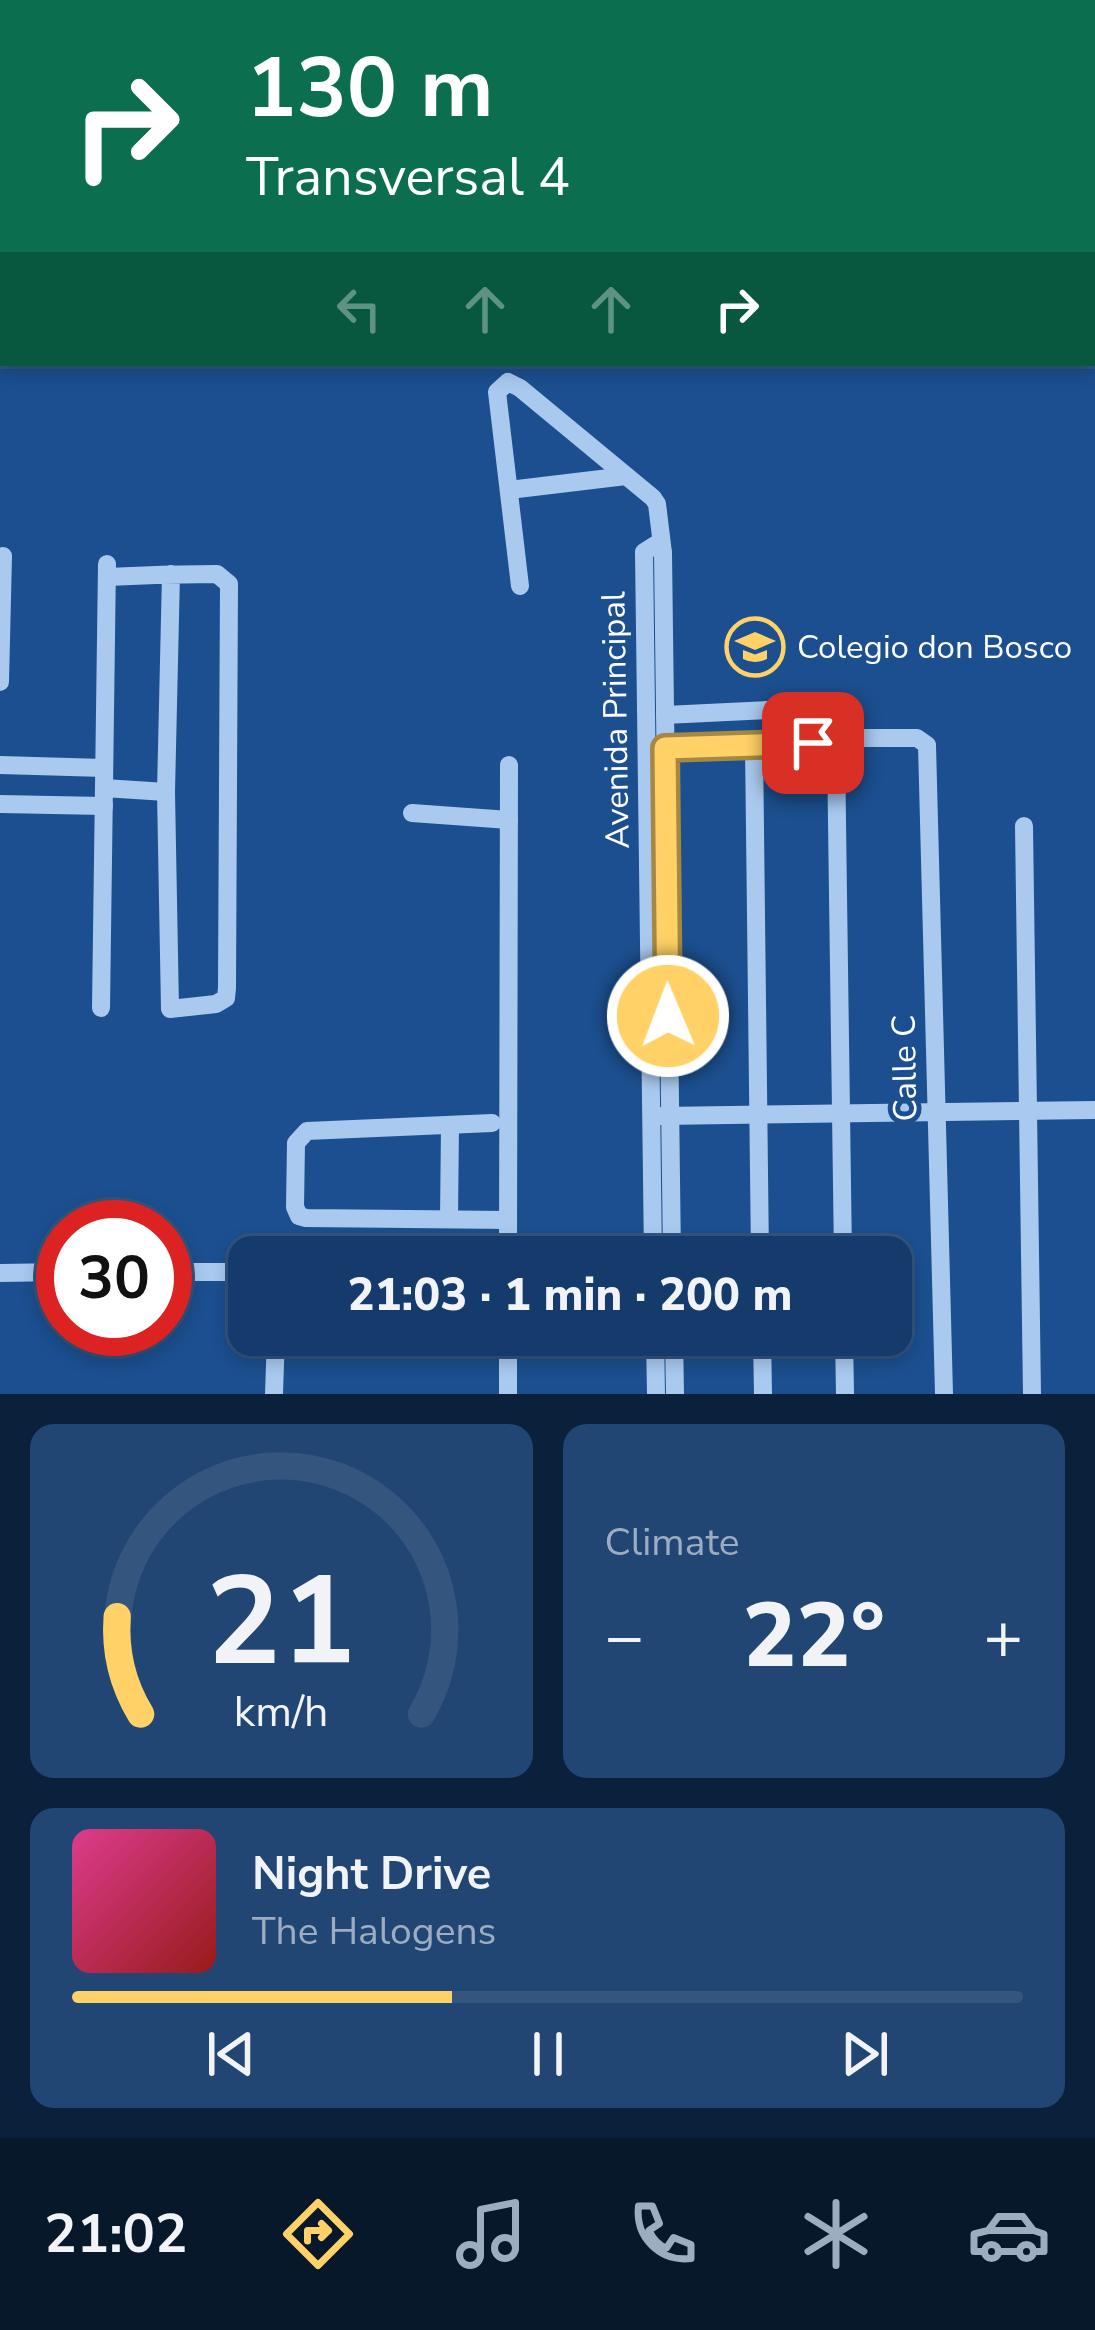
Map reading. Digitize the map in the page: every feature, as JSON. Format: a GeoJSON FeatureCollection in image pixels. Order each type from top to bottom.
{"type":"FeatureCollection","features":[{"type":"Feature","properties":{"kind":"street"},"geometry":{"type":"LineString","coordinates":[[520,586],[497,392],[508,382],[658,504],[663,553]]}},
{"type":"Feature","properties":{"kind":"street"},"geometry":{"type":"LineString","coordinates":[[508,490],[626,476]]}},
{"type":"Feature","properties":{"kind":"street","name":"Avenida Principal"},"geometry":{"type":"LineString","coordinates":[[654,1236],[660,1116],[665,748],[663,553],[655,545],[644,552],[660,1116],[670,1236]]}},
{"type":"Feature","properties":{"kind":"street"},"geometry":{"type":"LineString","coordinates":[[0,682],[3,556]]}},
{"type":"Feature","properties":{"kind":"street"},"geometry":{"type":"LineString","coordinates":[[101,1008],[107,571],[217,574],[229,584],[226,998],[216,1004],[170,1009],[166,792],[171,574]]}},
{"type":"Feature","properties":{"kind":"street"},"geometry":{"type":"LineString","coordinates":[[665,715],[809,708],[813,743]]}},
{"type":"Feature","properties":{"kind":"street","name":"Calle C"},"geometry":{"type":"LineString","coordinates":[[838,746],[848,738],[924,740],[944,1394]]}},
{"type":"Feature","properties":{"kind":"street"},"geometry":{"type":"LineString","coordinates":[[754,746],[760,1236]]}},
{"type":"Feature","properties":{"kind":"street"},"geometry":{"type":"LineString","coordinates":[[665,748],[838,746],[843,1236]]}},
{"type":"Feature","properties":{"kind":"street"},"geometry":{"type":"LineString","coordinates":[[0,765],[104,787],[166,792]]}},
{"type":"Feature","properties":{"kind":"street"},"geometry":{"type":"LineString","coordinates":[[508,1236],[509,765]]}},
{"type":"Feature","properties":{"kind":"street"},"geometry":{"type":"LineString","coordinates":[[0,804],[104,787]]}},
{"type":"Feature","properties":{"kind":"street"},"geometry":{"type":"LineString","coordinates":[[412,813],[509,820]]}},
{"type":"Feature","properties":{"kind":"street"},"geometry":{"type":"LineString","coordinates":[[1024,826],[1032,1394]]}},
{"type":"Feature","properties":{"kind":"street"},"geometry":{"type":"LineString","coordinates":[[660,1116],[1095,1110]]}},
{"type":"Feature","properties":{"kind":"street"},"geometry":{"type":"LineString","coordinates":[[492,1123],[307,1131],[296,1143],[295,1207],[306,1218],[508,1220]]}},
{"type":"Feature","properties":{"kind":"street"},"geometry":{"type":"LineString","coordinates":[[449,1220],[450,1125]]}},
{"type":"Feature","properties":{"kind":"street"},"geometry":{"type":"LineString","coordinates":[[0,1273],[36,1272]]}},
{"type":"Feature","properties":{"kind":"street"},"geometry":{"type":"LineString","coordinates":[[192,1272],[228,1272]]}},
{"type":"Feature","properties":{"kind":"street"},"geometry":{"type":"LineString","coordinates":[[274,1394],[275,1356]]}},
{"type":"Feature","properties":{"kind":"street"},"geometry":{"type":"LineString","coordinates":[[508,1356],[508,1394]]}},
{"type":"Feature","properties":{"kind":"street"},"geometry":{"type":"LineString","coordinates":[[655,1356],[656,1394]]}},
{"type":"Feature","properties":{"kind":"street"},"geometry":{"type":"LineString","coordinates":[[674,1356],[675,1394]]}},
{"type":"Feature","properties":{"kind":"street"},"geometry":{"type":"LineString","coordinates":[[762,1356],[763,1394]]}},
{"type":"Feature","properties":{"kind":"street"},"geometry":{"type":"LineString","coordinates":[[844,1356],[845,1394]]}},
{"type":"Feature","properties":{"kind":"place","name":"Colegio don Bosco"},"geometry":{"type":"Point","coordinates":[755,647]}},
{"type":"Feature","properties":{"kind":"route"},"geometry":{"type":"LineString","coordinates":[[668,1016],[665,748],[813,743]]}}]}
